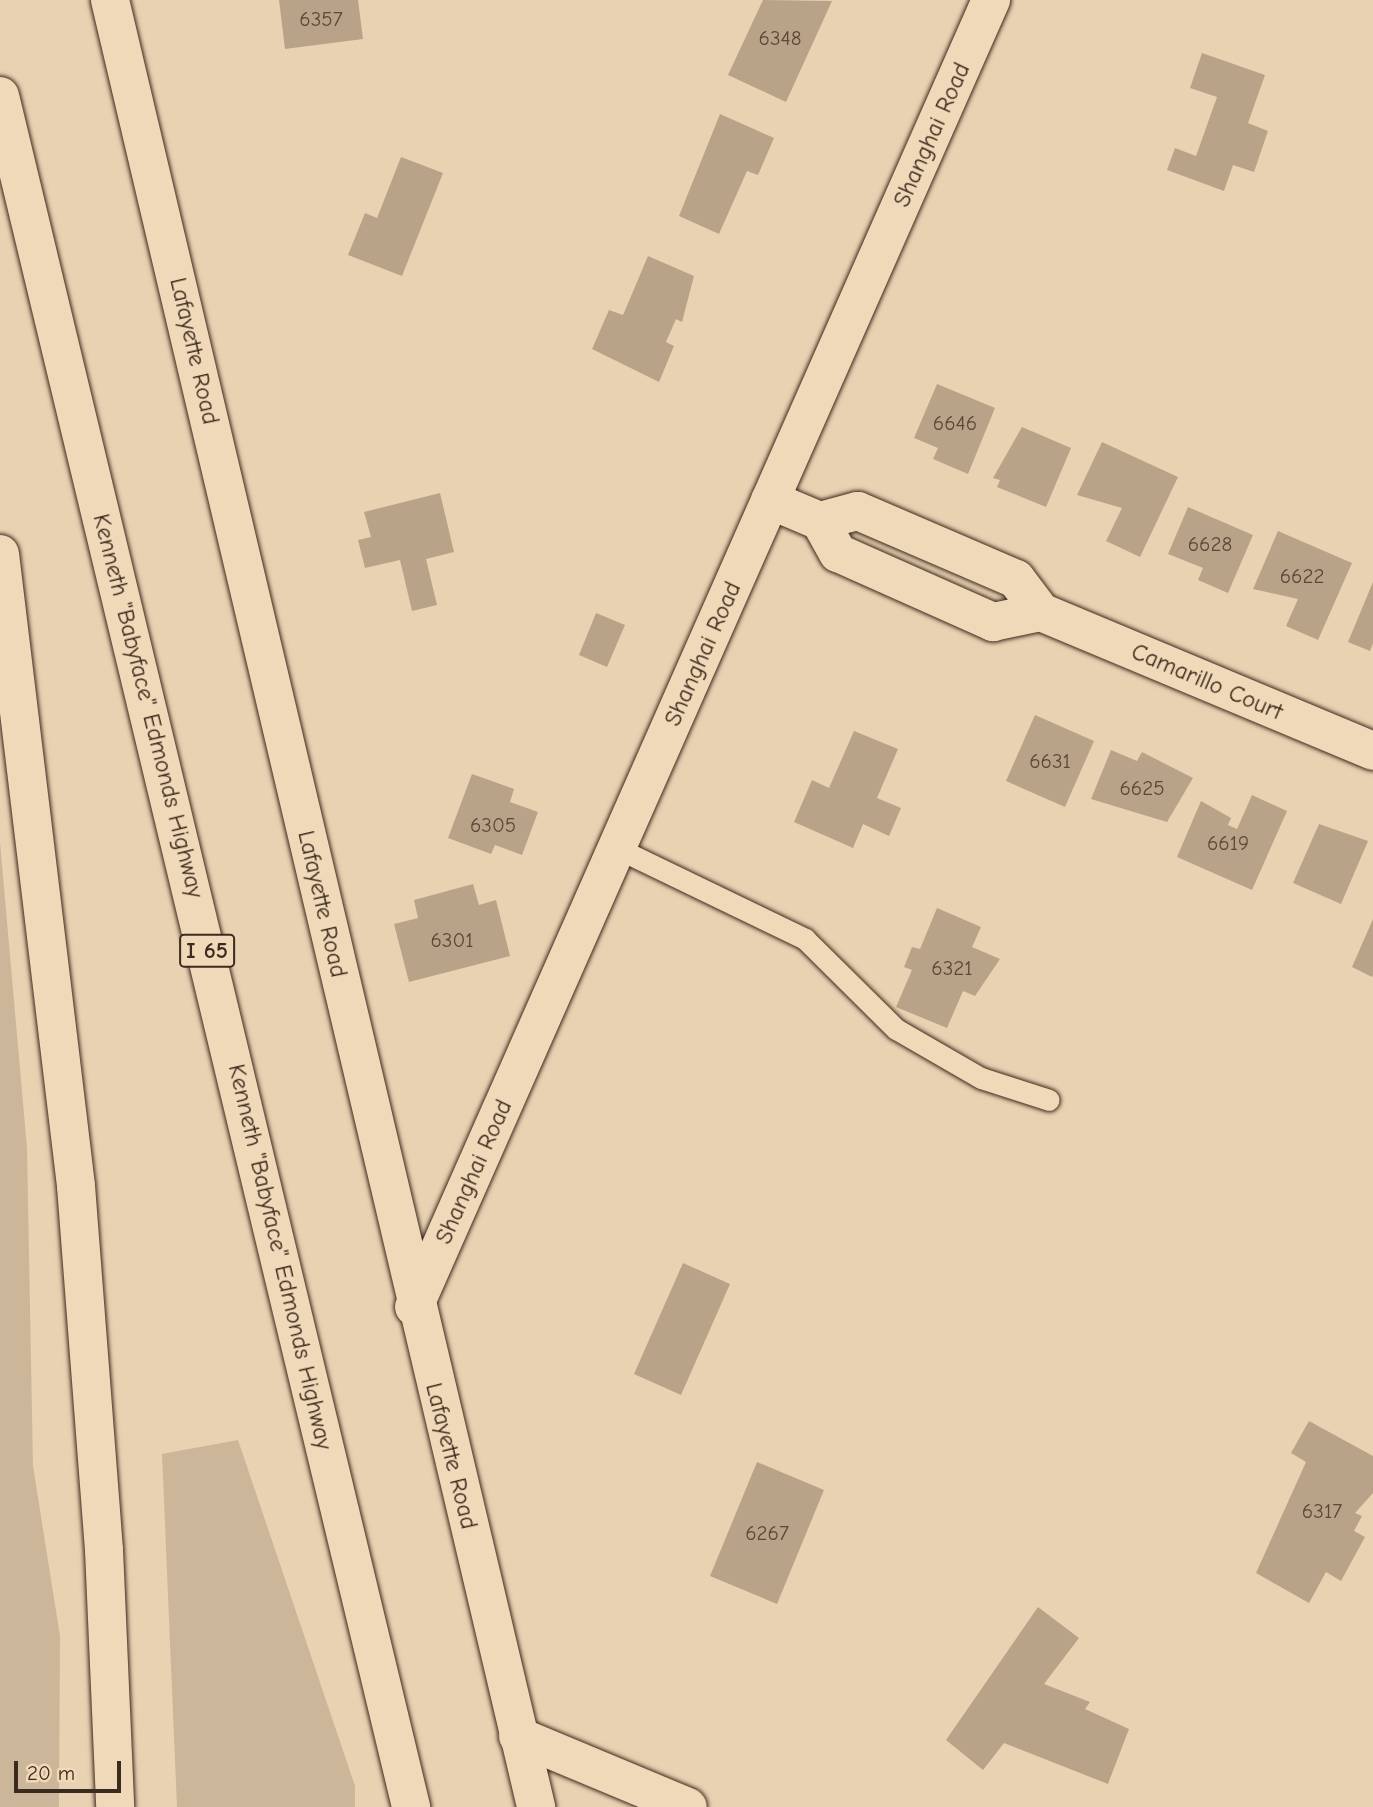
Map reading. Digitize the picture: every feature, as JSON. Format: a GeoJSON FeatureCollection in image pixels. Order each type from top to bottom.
{"type":"FeatureCollection","features":[{"type":"Feature","properties":{"kind":"main road","name":"Lafayette Road"},"geometry":{"type":"LineString","coordinates":[[110,0],[415,1307],[536,1807]]}},
{"type":"Feature","properties":{"kind":"main road","name":"Shanghai Road"},"geometry":{"type":"LineString","coordinates":[[415,1307],[991,0]]}},
{"type":"Feature","properties":{"kind":"main road","name":"Kenneth \"Babyface\" Edmonds Highway"},"geometry":{"type":"LineString","coordinates":[[0,96],[411,1807]]}},
{"type":"Feature","properties":{"kind":"main road","name":"Camarillo Court"},"geometry":{"type":"LineString","coordinates":[[770,500],[820,521],[838,553],[993,622],[1041,612],[1373,751]]}},
{"type":"Feature","properties":{"kind":"main road"},"geometry":{"type":"LineString","coordinates":[[0,554],[76,1186],[104,1550],[116,1807]]}},
{"type":"Feature","properties":{"kind":"main road"},"geometry":{"type":"LineString","coordinates":[[518,1736],[688,1807]]}},
{"type":"Feature","properties":{"kind":"lane"},"geometry":{"type":"LineString","coordinates":[[617,848],[805,939],[896,1029],[981,1078],[1049,1100]]}},
{"type":"Feature","properties":{"kind":"shaded area"},"geometry":{"type":"Polygon","coordinates":[[[0,842],[27,1148],[33,1466],[60,1636],[59,1807],[0,1807],[0,842]]]}},
{"type":"Feature","properties":{"kind":"shaded area"},"geometry":{"type":"Polygon","coordinates":[[[238,1440],[355,1786],[355,1807],[177,1807],[162,1454],[238,1440]]]}},
{"type":"Feature","properties":{"kind":"building"},"geometry":{"type":"Polygon","coordinates":[[[279,0],[358,0],[363,39],[285,49],[279,0]]]}},
{"type":"Feature","properties":{"kind":"building"},"geometry":{"type":"Polygon","coordinates":[[[763,0],[832,1],[786,102],[728,75],[763,0]]]}},
{"type":"Feature","properties":{"kind":"building"},"geometry":{"type":"Polygon","coordinates":[[[1202,53],[1265,75],[1248,123],[1268,131],[1254,172],[1233,165],[1224,191],[1167,170],[1175,148],[1196,156],[1217,97],[1190,88],[1202,53]]]}},
{"type":"Feature","properties":{"kind":"building"},"geometry":{"type":"Polygon","coordinates":[[[720,114],[774,138],[758,175],[747,171],[719,234],[679,216],[720,114]]]}},
{"type":"Feature","properties":{"kind":"building"},"geometry":{"type":"Polygon","coordinates":[[[401,157],[443,173],[402,276],[348,255],[365,213],[377,218],[401,157]]]}},
{"type":"Feature","properties":{"kind":"building"},"geometry":{"type":"Polygon","coordinates":[[[648,256],[694,276],[682,322],[676,319],[666,342],[674,346],[659,382],[592,349],[609,310],[623,315],[648,256]]]}},
{"type":"Feature","properties":{"kind":"building"},"geometry":{"type":"Polygon","coordinates":[[[937,384],[995,408],[968,474],[933,459],[938,448],[914,438],[937,384]]]}},
{"type":"Feature","properties":{"kind":"building"},"geometry":{"type":"Polygon","coordinates":[[[1022,427],[1071,448],[1046,507],[997,487],[1000,480],[993,478],[1022,427]]]}},
{"type":"Feature","properties":{"kind":"building"},"geometry":{"type":"Polygon","coordinates":[[[1102,442],[1178,477],[1140,557],[1106,541],[1122,508],[1077,495],[1102,442]]]}},
{"type":"Feature","properties":{"kind":"building"},"geometry":{"type":"Polygon","coordinates":[[[440,493],[454,552],[426,559],[437,605],[412,611],[400,560],[365,568],[358,540],[371,537],[364,512],[440,493]]]}},
{"type":"Feature","properties":{"kind":"building"},"geometry":{"type":"Polygon","coordinates":[[[1188,507],[1253,535],[1228,593],[1198,580],[1203,568],[1168,554],[1188,507]]]}},
{"type":"Feature","properties":{"kind":"building"},"geometry":{"type":"Polygon","coordinates":[[[1278,531],[1352,563],[1318,640],[1286,626],[1298,599],[1253,589],[1278,531]]]}},
{"type":"Feature","properties":{"kind":"building"},"geometry":{"type":"Polygon","coordinates":[[[1373,582],[1373,643],[1370,651],[1348,642],[1373,582]]]}},
{"type":"Feature","properties":{"kind":"building"},"geometry":{"type":"Polygon","coordinates":[[[596,613],[625,625],[607,667],[579,655],[596,613]]]}},
{"type":"Feature","properties":{"kind":"building"},"geometry":{"type":"Polygon","coordinates":[[[1035,715],[1094,741],[1065,807],[1006,781],[1035,715]]]}},
{"type":"Feature","properties":{"kind":"building"},"geometry":{"type":"Polygon","coordinates":[[[854,731],[898,749],[877,798],[901,808],[889,836],[863,824],[853,848],[794,822],[812,780],[829,788],[854,731]]]}},
{"type":"Feature","properties":{"kind":"building"},"geometry":{"type":"Polygon","coordinates":[[[1111,750],[1137,761],[1142,752],[1193,778],[1167,822],[1091,799],[1111,750]]]}},
{"type":"Feature","properties":{"kind":"building"},"geometry":{"type":"Polygon","coordinates":[[[472,774],[514,789],[510,802],[538,812],[522,855],[495,845],[491,854],[448,838],[472,774]]]}},
{"type":"Feature","properties":{"kind":"building"},"geometry":{"type":"Polygon","coordinates":[[[1252,795],[1287,811],[1252,890],[1177,857],[1201,801],[1231,818],[1228,825],[1237,829],[1252,795]]]}},
{"type":"Feature","properties":{"kind":"building"},"geometry":{"type":"Polygon","coordinates":[[[1319,824],[1368,841],[1341,904],[1293,883],[1319,824]]]}},
{"type":"Feature","properties":{"kind":"building"},"geometry":{"type":"Polygon","coordinates":[[[473,884],[479,905],[496,900],[510,956],[409,982],[394,924],[418,918],[414,900],[473,884]]]}},
{"type":"Feature","properties":{"kind":"building"},"geometry":{"type":"Polygon","coordinates":[[[937,908],[981,927],[972,947],[1000,959],[975,996],[963,991],[947,1028],[896,1007],[912,970],[904,967],[912,947],[920,949],[937,908]]]}},
{"type":"Feature","properties":{"kind":"building"},"geometry":{"type":"Polygon","coordinates":[[[1373,919],[1373,975],[1372,977],[1352,967],[1373,919]]]}},
{"type":"Feature","properties":{"kind":"building"},"geometry":{"type":"Polygon","coordinates":[[[683,1263],[730,1284],[681,1395],[634,1374],[683,1263]]]}},
{"type":"Feature","properties":{"kind":"building"},"geometry":{"type":"Polygon","coordinates":[[[1309,1421],[1373,1456],[1373,1493],[1355,1513],[1362,1516],[1354,1531],[1365,1537],[1341,1581],[1326,1572],[1309,1603],[1256,1573],[1306,1462],[1291,1453],[1309,1421]]]}},
{"type":"Feature","properties":{"kind":"building"},"geometry":{"type":"Polygon","coordinates":[[[757,1462],[824,1490],[777,1604],[710,1576],[757,1462]]]}},
{"type":"Feature","properties":{"kind":"building"},"geometry":{"type":"Polygon","coordinates":[[[1038,1607],[1079,1638],[1044,1684],[1090,1702],[1085,1709],[1129,1729],[1108,1784],[1004,1743],[983,1770],[946,1740],[1038,1607]]]}}]}
